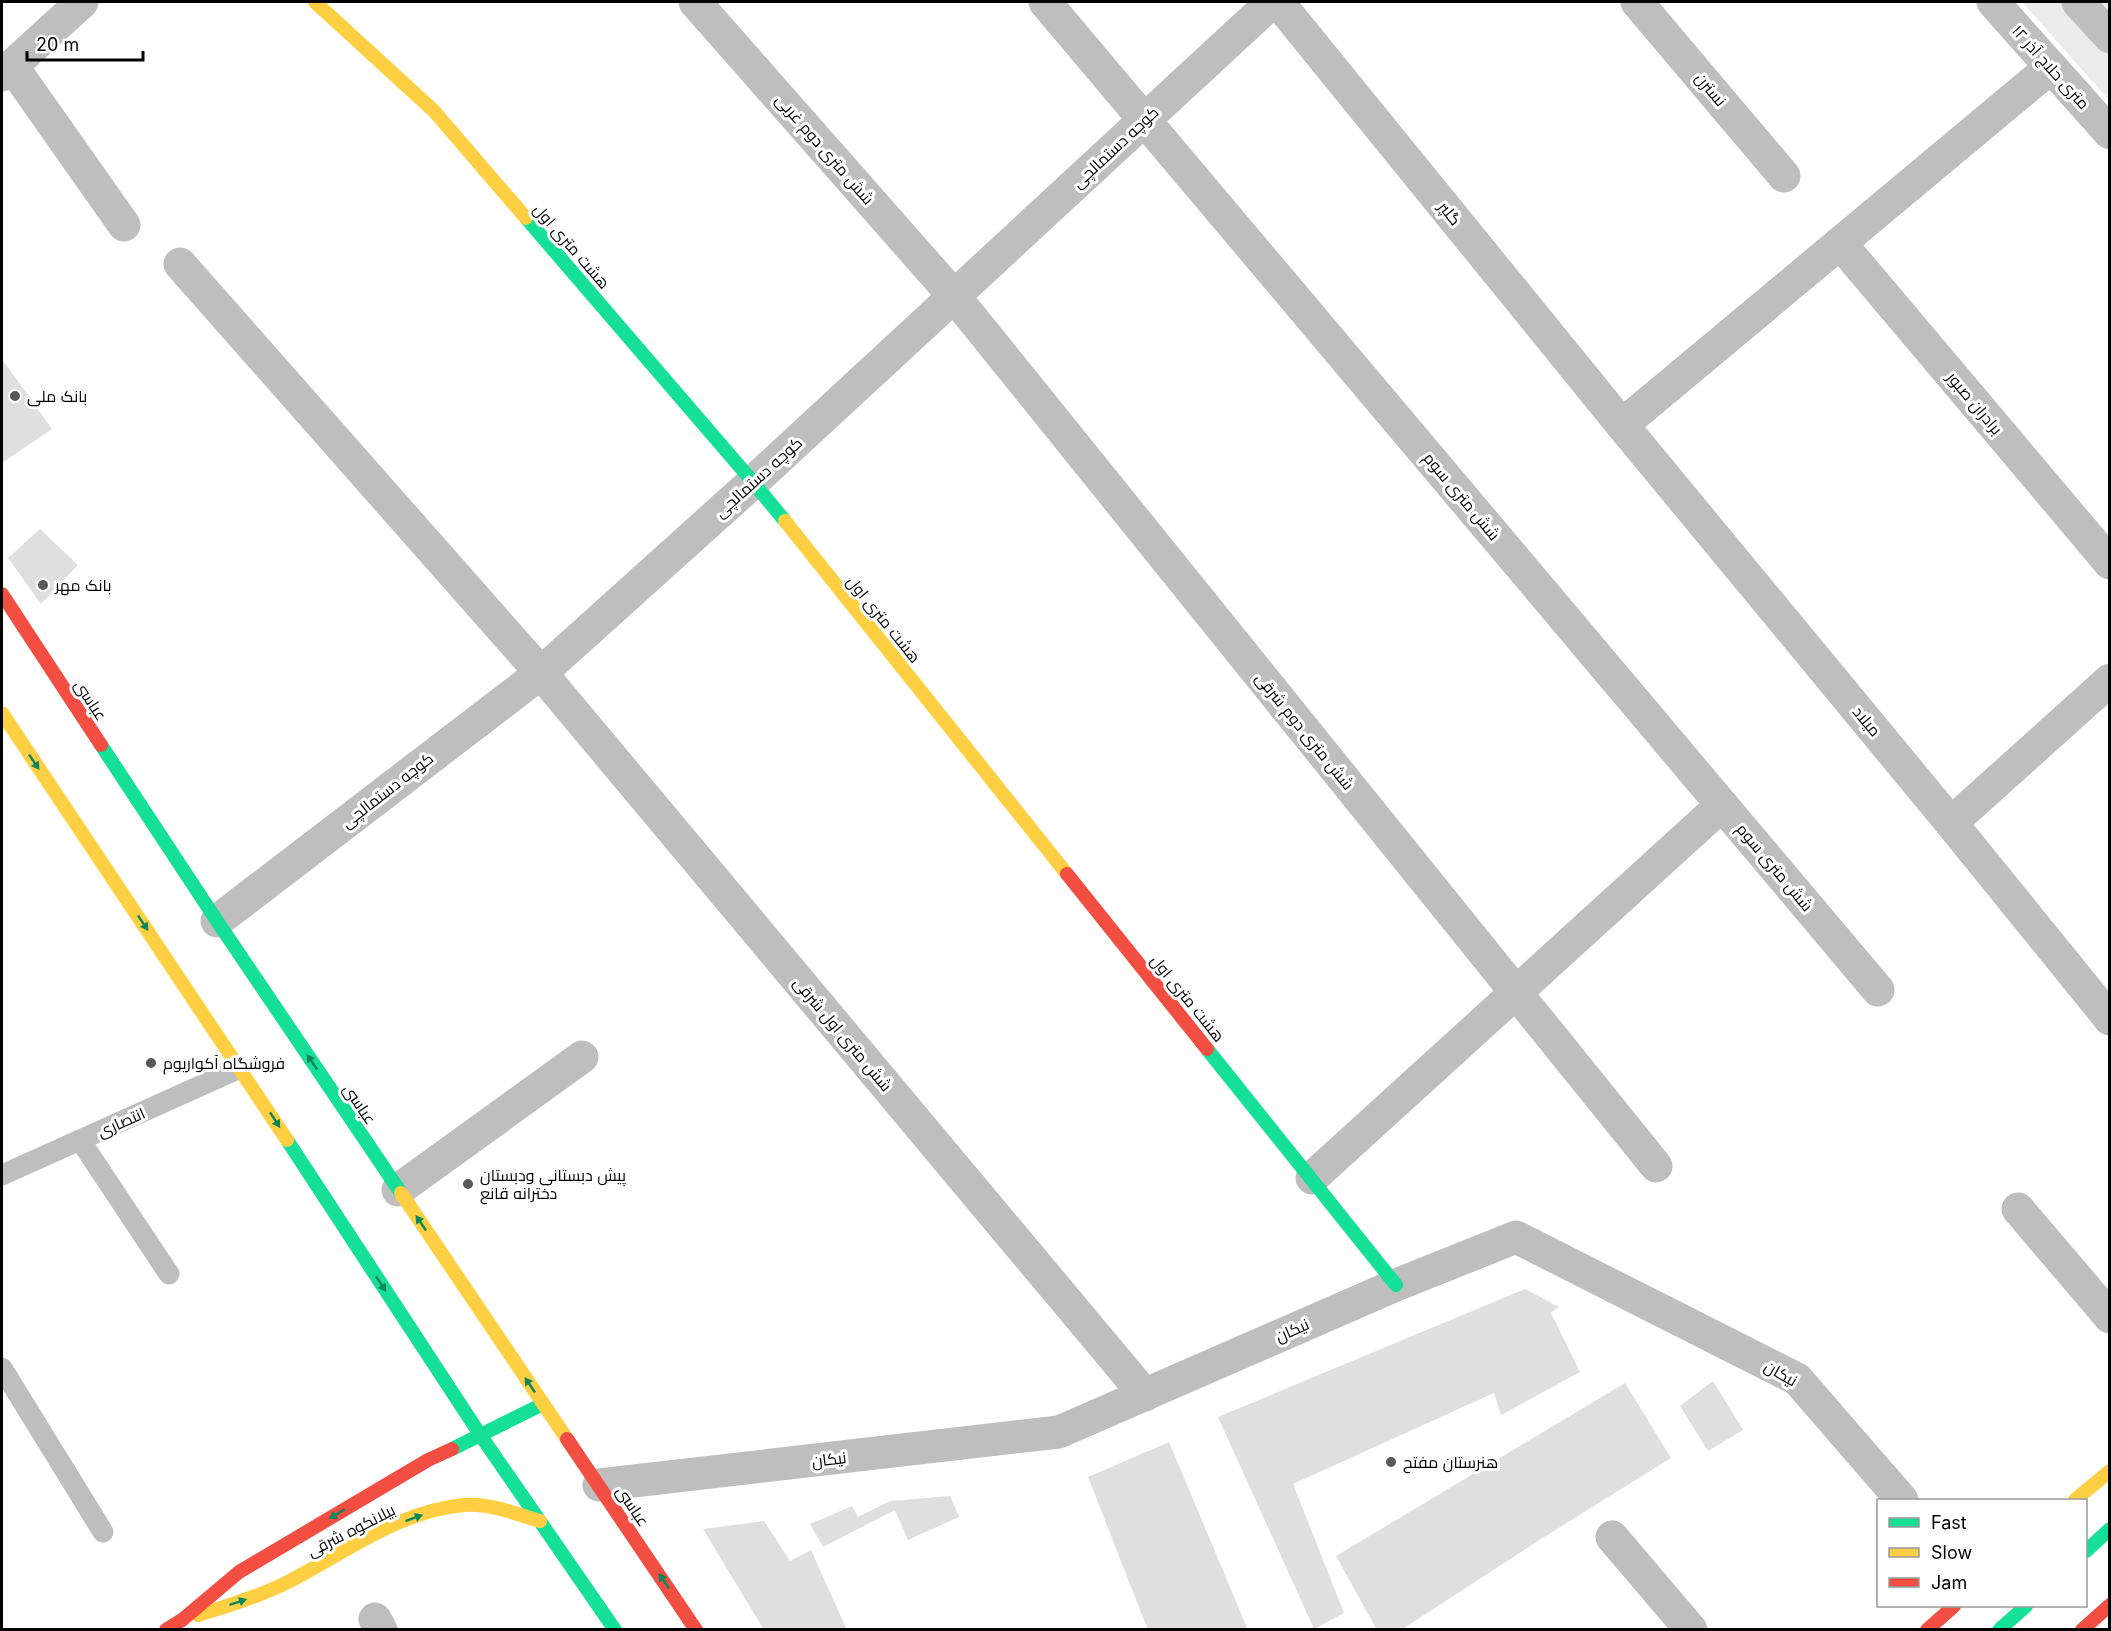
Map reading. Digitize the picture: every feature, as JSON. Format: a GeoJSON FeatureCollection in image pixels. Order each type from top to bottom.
{"type":"FeatureCollection","features":[{"type":"Feature","properties":{"kind":"main road","name":"هشت متری اول"},"geometry":{"type":"LineString","coordinates":[[315,2],[434,111],[753,482],[1396,1285]]}},
{"type":"Feature","properties":{"kind":"main road","name":"عباسى"},"geometry":{"type":"LineString","coordinates":[[2,594],[217,921],[696,1629]]}},
{"type":"Feature","properties":{"kind":"main road"},"geometry":{"type":"LineString","coordinates":[[4,723],[240,1068],[481,1436],[615,1629]]}},
{"type":"Feature","properties":{"kind":"main road","name":"بیلانکوه شرقی"},"geometry":{"type":"LineString","coordinates":[[166,1629],[182,1620],[239,1572],[428,1460],[543,1404]]}},
{"type":"Feature","properties":{"kind":"main road"},"geometry":{"type":"LineString","coordinates":[[2076,1499],[2109,1471]]}},
{"type":"Feature","properties":{"kind":"main road","name":"بیلانکوه شرقی"},"geometry":{"type":"LineString","coordinates":[[182,1620],[260,1595],[396,1524],[438,1509],[465,1505],[489,1507],[540,1521]]}},
{"type":"Feature","properties":{"kind":"main road"},"geometry":{"type":"LineString","coordinates":[[2087,1549],[2109,1529]]}},
{"type":"Feature","properties":{"kind":"main road"},"geometry":{"type":"LineString","coordinates":[[2082,1629],[2109,1605]]}},
{"type":"Feature","properties":{"kind":"main road"},"geometry":{"type":"LineString","coordinates":[[1927,1629],[1952,1607]]}},
{"type":"Feature","properties":{"kind":"main road"},"geometry":{"type":"LineString","coordinates":[[1999,1629],[2024,1607]]}},
{"type":"Feature","properties":{"kind":"street"},"geometry":{"type":"LineString","coordinates":[[82,2],[7,70],[124,225]]}},
{"type":"Feature","properties":{"kind":"street","name":"شش متری دوم غربی"},"geometry":{"type":"LineString","coordinates":[[695,2],[954,296]]}},
{"type":"Feature","properties":{"kind":"street","name":"شش متری سوم"},"geometry":{"type":"LineString","coordinates":[[1045,2],[1878,990]]}},
{"type":"Feature","properties":{"kind":"street","name":"کوچه دستمالچی"},"geometry":{"type":"LineString","coordinates":[[217,921],[541,673],[753,482],[1272,2]]}},
{"type":"Feature","properties":{"kind":"street","name":"گلپر"},"geometry":{"type":"LineString","coordinates":[[1278,2],[1622,425]]}},
{"type":"Feature","properties":{"kind":"street","name":"نسترن"},"geometry":{"type":"LineString","coordinates":[[1637,2],[1784,176]]}},
{"type":"Feature","properties":{"kind":"street","name":"۱۲ متری حلاج آذر"},"geometry":{"type":"LineString","coordinates":[[1993,2],[2109,133]]}},
{"type":"Feature","properties":{"kind":"street"},"geometry":{"type":"LineString","coordinates":[[2078,2],[2109,37]]}},
{"type":"Feature","properties":{"kind":"street"},"geometry":{"type":"LineString","coordinates":[[1622,425],[2050,68]]}},
{"type":"Feature","properties":{"kind":"street","name":"برادران صبور"},"geometry":{"type":"LineString","coordinates":[[1840,243],[2109,563]]}},
{"type":"Feature","properties":{"kind":"street","name":"شش متری اول شرقی"},"geometry":{"type":"LineString","coordinates":[[180,264],[541,673],[1145,1395]]}},
{"type":"Feature","properties":{"kind":"street","name":"شش متری دوم شرقی"},"geometry":{"type":"LineString","coordinates":[[954,296],[1656,1166]]}},
{"type":"Feature","properties":{"kind":"street","name":"میلاد"},"geometry":{"type":"LineString","coordinates":[[1622,425],[1951,823],[2109,1019]]}},
{"type":"Feature","properties":{"kind":"street"},"geometry":{"type":"LineString","coordinates":[[1951,823],[2109,680]]}},
{"type":"Feature","properties":{"kind":"street"},"geometry":{"type":"LineString","coordinates":[[1312,1178],[1722,805]]}},
{"type":"Feature","properties":{"kind":"street"},"geometry":{"type":"LineString","coordinates":[[398,1190],[582,1057]]}},
{"type":"Feature","properties":{"kind":"street"},"geometry":{"type":"LineString","coordinates":[[2018,1209],[2109,1317]]}},
{"type":"Feature","properties":{"kind":"street","name":"نیکان"},"geometry":{"type":"LineString","coordinates":[[599,1485],[1059,1432],[1396,1285],[1516,1237],[1797,1379],[1901,1499]]}},
{"type":"Feature","properties":{"kind":"street"},"geometry":{"type":"LineString","coordinates":[[1612,1537],[1691,1629]]}},
{"type":"Feature","properties":{"kind":"lane","name":"انتصاری"},"geometry":{"type":"LineString","coordinates":[[2,1175],[240,1068]]}},
{"type":"Feature","properties":{"kind":"lane"},"geometry":{"type":"LineString","coordinates":[[80,1140],[169,1274]]}},
{"type":"Feature","properties":{"kind":"lane"},"geometry":{"type":"LineString","coordinates":[[2,1368],[103,1532]]}},
{"type":"Feature","properties":{"kind":"shaded area"},"geometry":{"type":"Polygon","coordinates":[[[2022,2],[2109,2],[2109,100],[2022,2]]]}},
{"type":"Feature","properties":{"kind":"building","name":"بانک ملی"},"geometry":{"type":"Polygon","coordinates":[[[4,362],[52,429],[2,463],[2,363],[4,362]]]}},
{"type":"Feature","properties":{"kind":"building","name":"بانک مهر"},"geometry":{"type":"Polygon","coordinates":[[[40,529],[78,565],[41,604],[8,558],[40,529]]]}},
{"type":"Feature","properties":{"kind":"building"},"geometry":{"type":"Polygon","coordinates":[[[1525,1289],[1559,1307],[1551,1313],[1580,1372],[1501,1415],[1494,1393],[1293,1484],[1344,1613],[1314,1629],[1218,1417],[1525,1289]]]}},
{"type":"Feature","properties":{"kind":"building"},"geometry":{"type":"Polygon","coordinates":[[[1713,1381],[1743,1430],[1708,1451],[1680,1406],[1713,1381]]]}},
{"type":"Feature","properties":{"kind":"building"},"geometry":{"type":"Polygon","coordinates":[[[1625,1383],[1671,1458],[1401,1630],[1377,1630],[1336,1556],[1625,1383]]]}},
{"type":"Feature","properties":{"kind":"building"},"geometry":{"type":"Polygon","coordinates":[[[1169,1442],[1248,1630],[1148,1630],[1088,1477],[1169,1442]]]}},
{"type":"Feature","properties":{"kind":"building"},"geometry":{"type":"Polygon","coordinates":[[[950,1496],[959,1517],[908,1540],[895,1510],[823,1547],[810,1524],[852,1506],[858,1517],[890,1501],[950,1496]]]}},
{"type":"Feature","properties":{"kind":"building"},"geometry":{"type":"Polygon","coordinates":[[[764,1521],[790,1561],[811,1550],[847,1630],[764,1630],[703,1529],[764,1521]]]}},
{"type":"Feature","properties":{"kind":"traffic: fast"},"geometry":{"type":"LineString","coordinates":[[526,218],[785,521]]}},
{"type":"Feature","properties":{"kind":"traffic: fast"},"geometry":{"type":"LineString","coordinates":[[101,745],[401,1193]]}},
{"type":"Feature","properties":{"kind":"traffic: fast"},"geometry":{"type":"LineString","coordinates":[[1207,1049],[1396,1285]]}},
{"type":"Feature","properties":{"kind":"traffic: fast"},"geometry":{"type":"LineString","coordinates":[[287,1140],[481,1436],[615,1630]]}},
{"type":"Feature","properties":{"kind":"traffic: fast"},"geometry":{"type":"LineString","coordinates":[[452,1449],[543,1404]]}},
{"type":"Feature","properties":{"kind":"traffic: fast"},"geometry":{"type":"LineString","coordinates":[[2087,1550],[2110,1529]]}},
{"type":"Feature","properties":{"kind":"traffic: fast"},"geometry":{"type":"LineString","coordinates":[[1999,1630],[2025,1607]]}},
{"type":"Feature","properties":{"kind":"traffic: slow"},"geometry":{"type":"LineString","coordinates":[[315,2],[434,111],[526,218]]}},
{"type":"Feature","properties":{"kind":"traffic: slow"},"geometry":{"type":"LineString","coordinates":[[785,521],[1067,874]]}},
{"type":"Feature","properties":{"kind":"traffic: slow"},"geometry":{"type":"LineString","coordinates":[[2,713],[287,1140]]}},
{"type":"Feature","properties":{"kind":"traffic: slow"},"geometry":{"type":"LineString","coordinates":[[401,1193],[567,1439]]}},
{"type":"Feature","properties":{"kind":"traffic: slow"},"geometry":{"type":"LineString","coordinates":[[2076,1499],[2110,1471]]}},
{"type":"Feature","properties":{"kind":"traffic: slow"},"geometry":{"type":"LineString","coordinates":[[198,1615],[274,1589],[393,1525],[439,1509],[464,1505],[483,1506],[540,1521]]}},
{"type":"Feature","properties":{"kind":"traffic: jam"},"geometry":{"type":"LineString","coordinates":[[2,594],[101,745]]}},
{"type":"Feature","properties":{"kind":"traffic: jam"},"geometry":{"type":"LineString","coordinates":[[1067,874],[1207,1049]]}},
{"type":"Feature","properties":{"kind":"traffic: jam"},"geometry":{"type":"LineString","coordinates":[[567,1439],[696,1630]]}},
{"type":"Feature","properties":{"kind":"traffic: jam"},"geometry":{"type":"LineString","coordinates":[[166,1630],[182,1620],[239,1572],[428,1460],[452,1449]]}},
{"type":"Feature","properties":{"kind":"traffic: jam"},"geometry":{"type":"LineString","coordinates":[[2082,1630],[2110,1605]]}},
{"type":"Feature","properties":{"kind":"traffic: jam"},"geometry":{"type":"LineString","coordinates":[[1927,1630],[1953,1607]]}},
{"type":"Feature","properties":{"kind":"place","name":"بانک ملی"},"geometry":{"type":"Point","coordinates":[15,396]}},
{"type":"Feature","properties":{"kind":"place","name":"بانک مهر"},"geometry":{"type":"Point","coordinates":[43,585]}},
{"type":"Feature","properties":{"kind":"place","name":"فروشگاه آکواریوم"},"geometry":{"type":"Point","coordinates":[151,1063]}},
{"type":"Feature","properties":{"kind":"place","name":"پیش دبستانی ودبستان دخترانه قانع"},"geometry":{"type":"Point","coordinates":[468,1184]}},
{"type":"Feature","properties":{"kind":"place","name":"هنرستان مفتح"},"geometry":{"type":"Point","coordinates":[1391,1462]}}]}
